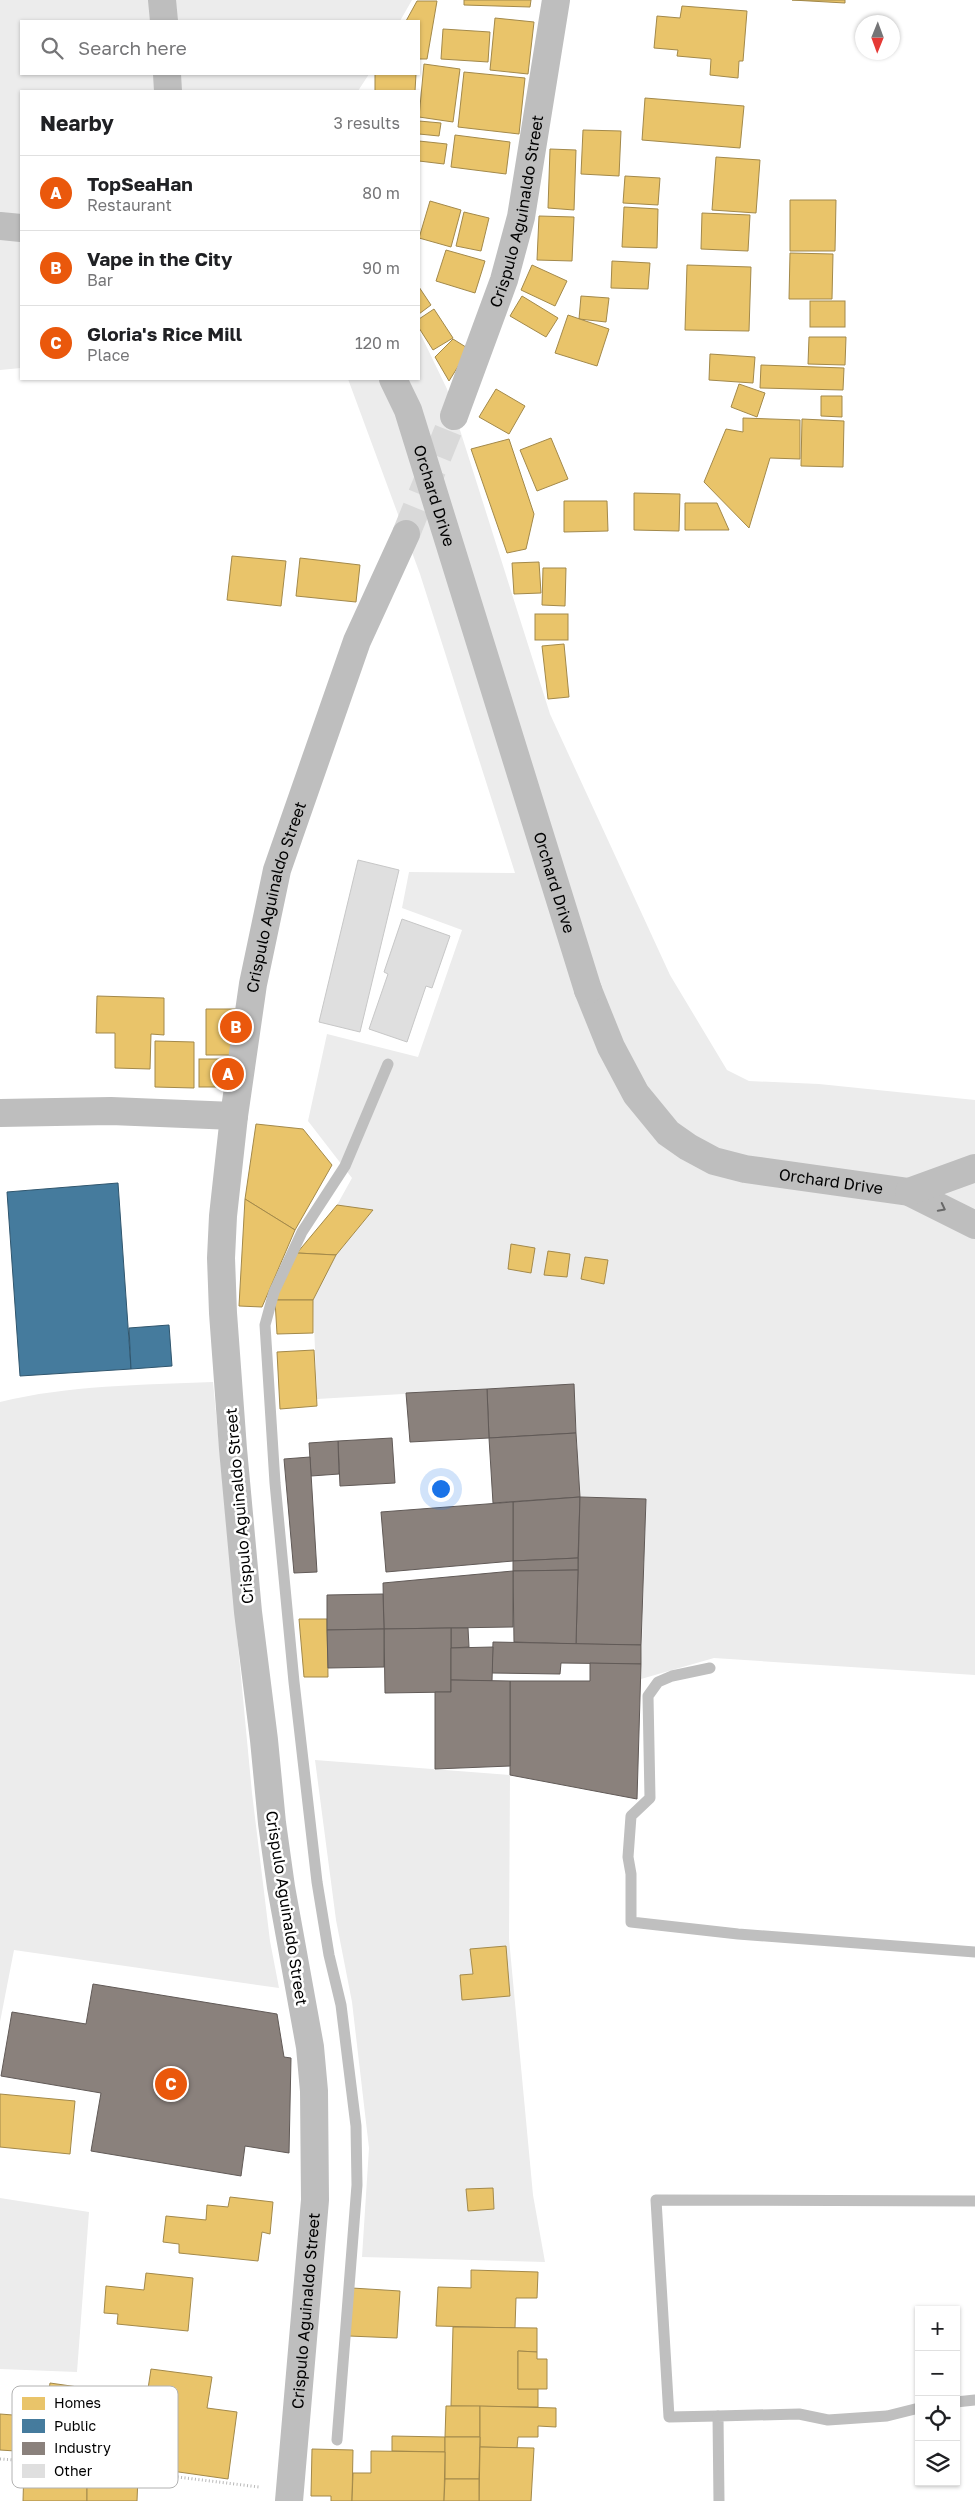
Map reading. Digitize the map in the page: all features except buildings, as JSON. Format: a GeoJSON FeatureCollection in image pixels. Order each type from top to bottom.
{"type":"FeatureCollection","features":[{"type":"Feature","properties":{"kind":"street"},"geometry":{"type":"LineString","coordinates":[[162,0],[164,20]]}},
{"type":"Feature","properties":{"kind":"street","name":"Crispulo Aguinaldo Street"},"geometry":{"type":"LineString","coordinates":[[454,416],[504,280],[521,217],[556,0]]}},
{"type":"Feature","properties":{"kind":"street"},"geometry":{"type":"LineString","coordinates":[[166,75],[168,90]]}},
{"type":"Feature","properties":{"kind":"street"},"geometry":{"type":"LineString","coordinates":[[0,226],[20,228]]}},
{"type":"Feature","properties":{"kind":"street","name":"Orchard Drive"},"geometry":{"type":"LineString","coordinates":[[393,380],[408,410],[588,990],[611,1047],[636,1094],[668,1133],[688,1147],[714,1160],[745,1169],[909,1192],[975,1225]]}},
{"type":"Feature","properties":{"kind":"street","name":"Crispulo Aguinaldo Street"},"geometry":{"type":"LineString","coordinates":[[289,2496],[315,2200],[314,2100],[310,2047],[281,1887],[272,1823],[233,1449],[221,1258],[223,1216],[234,1116],[253,984],[277,870],[357,642],[406,534]]}},
{"type":"Feature","properties":{"kind":"street"},"geometry":{"type":"LineString","coordinates":[[0,1113],[111,1111],[234,1116]]}},
{"type":"Feature","properties":{"kind":"street","name":"Orchard Drive"},"geometry":{"type":"LineString","coordinates":[[909,1192],[975,1168]]}},
{"type":"Feature","properties":{"kind":"path"},"geometry":{"type":"LineString","coordinates":[[178,2480],[289,2496]]}},
{"type":"Feature","properties":{"kind":"shaded area"},"geometry":{"type":"Polygon","coordinates":[[[0,0],[412,0],[401,20],[20,20],[20,75],[368,75],[359,90],[20,90],[20,368],[0,370],[0,0]]]}},
{"type":"Feature","properties":{"kind":"shaded area"},"geometry":{"type":"Polygon","coordinates":[[[420,333],[447,389],[550,714],[670,975],[727,1070],[749,1081],[819,1084],[975,1100],[975,1675],[714,1658],[641,1679],[646,1499],[580,1497],[574,1384],[317,1399],[313,1300],[336,1255],[373,1211],[337,1205],[352,1178],[308,1121],[327,1034],[418,1057],[462,930],[402,908],[409,872],[515,873],[420,574],[348,380],[420,380],[420,333]]]}},
{"type":"Feature","properties":{"kind":"shaded area"},"geometry":{"type":"Polygon","coordinates":[[[213,1382],[252,1793],[270,1941],[279,1988],[14,1950],[0,2022],[0,1402],[26,1396],[79,1389],[213,1382]]]}},
{"type":"Feature","properties":{"kind":"shaded area"},"geometry":{"type":"Polygon","coordinates":[[[315,1760],[510,1775],[509,1939],[533,2195],[545,2262],[362,2257],[369,2148],[352,2002],[336,1920],[315,1760]]]}},
{"type":"Feature","properties":{"kind":"shaded area"},"geometry":{"type":"Polygon","coordinates":[[[0,2198],[89,2212],[77,2372],[0,2369],[0,2198]]]}},
{"type":"Feature","properties":{"kind":"waterway"},"geometry":{"type":"LineString","coordinates":[[337,2440],[357,2185],[356,2126],[341,2005],[329,1955],[317,1882],[294,1682],[275,1483],[265,1325],[274,1292],[302,1232],[345,1166],[388,1064]]}},
{"type":"Feature","properties":{"kind":"waterway"},"geometry":{"type":"LineString","coordinates":[[710,1668],[672,1676],[658,1682],[648,1696],[650,1798],[631,1816],[628,1857],[631,1874],[631,1922],[738,1934],[975,1952]]}},
{"type":"Feature","properties":{"kind":"waterway"},"geometry":{"type":"LineString","coordinates":[[718,2416],[669,2417],[656,2200],[975,2201]]}},
{"type":"Feature","properties":{"kind":"waterway"},"geometry":{"type":"LineString","coordinates":[[960,2402],[975,2400]]}},
{"type":"Feature","properties":{"kind":"waterway"},"geometry":{"type":"LineString","coordinates":[[719,2501],[718,2416],[799,2414],[828,2420],[887,2416],[915,2409]]}},
{"type":"Feature","properties":{"kind":"tunnel"},"geometry":{"type":"LineString","coordinates":[[406,534],[454,416]]}},
{"type":"Feature","properties":{"kind":"place","name":"Vape in the City"},"geometry":{"type":"Point","coordinates":[236,1027]}},
{"type":"Feature","properties":{"kind":"place","name":"TopSeaHan"},"geometry":{"type":"Point","coordinates":[228,1074]}},
{"type":"Feature","properties":{"kind":"place","name":"Gloria's Rice Mill"},"geometry":{"type":"Point","coordinates":[171,2084]}}]}
